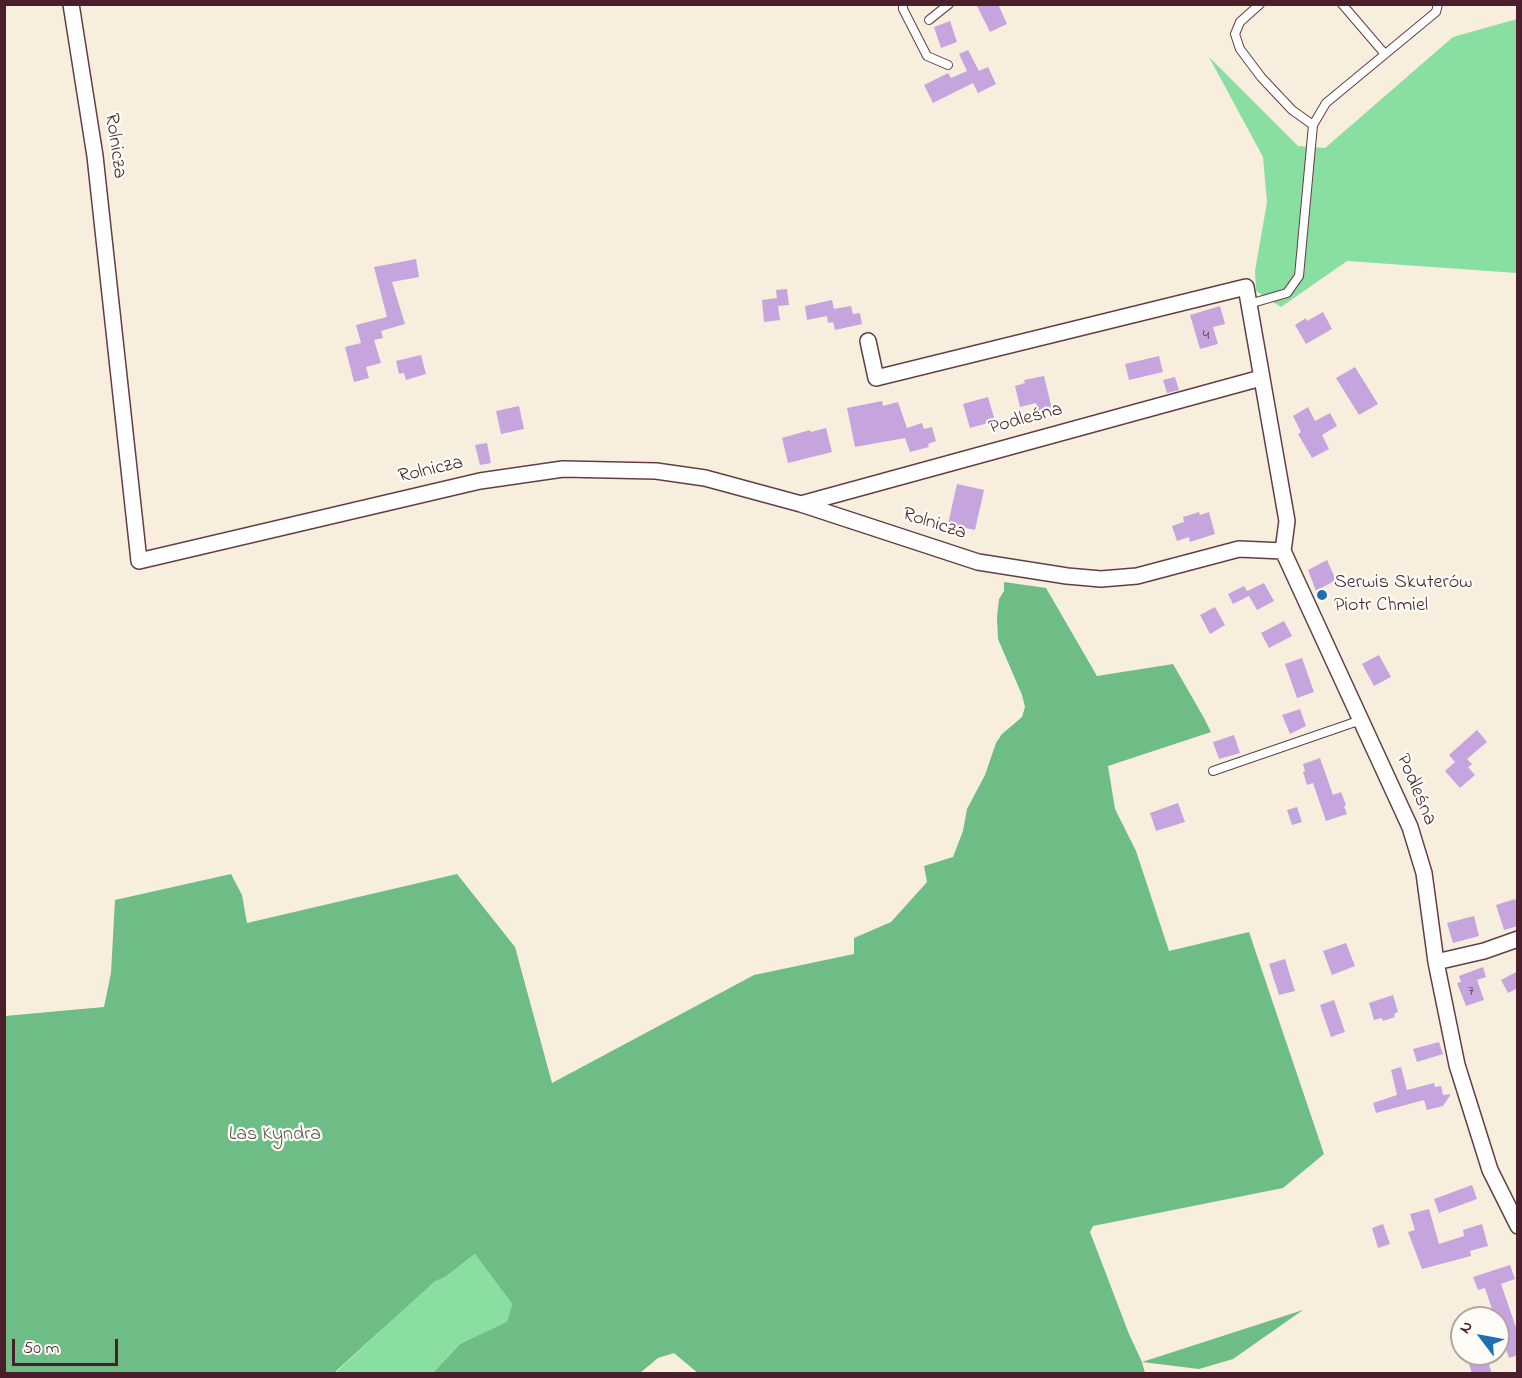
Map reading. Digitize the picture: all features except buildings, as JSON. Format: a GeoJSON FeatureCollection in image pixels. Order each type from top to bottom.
{"type":"FeatureCollection","features":[{"type":"Feature","properties":{"kind":"street","name":"Rolnicza"},"geometry":{"type":"LineString","coordinates":[[71,4],[95,156],[139,561],[480,481],[563,469],[656,471],[705,478],[801,504],[978,562],[1101,579],[1137,576],[1239,549],[1282,550]]}},
{"type":"Feature","properties":{"kind":"street"},"geometry":{"type":"LineString","coordinates":[[868,341],[876,378],[1246,286],[1287,521],[1282,550]]}},
{"type":"Feature","properties":{"kind":"street","name":"Podleśna"},"geometry":{"type":"LineString","coordinates":[[801,504],[1261,378]]}},
{"type":"Feature","properties":{"kind":"street","name":"Podleśna"},"geometry":{"type":"LineString","coordinates":[[1282,550],[1410,827],[1424,873],[1436,962],[1457,1065],[1490,1170],[1518,1226]]}},
{"type":"Feature","properties":{"kind":"street"},"geometry":{"type":"LineString","coordinates":[[1436,962],[1484,951],[1518,939]]}},
{"type":"Feature","properties":{"kind":"lane"},"geometry":{"type":"LineString","coordinates":[[903,4],[903,9],[927,56],[948,65]]}},
{"type":"Feature","properties":{"kind":"lane"},"geometry":{"type":"LineString","coordinates":[[929,20],[949,4]]}},
{"type":"Feature","properties":{"kind":"lane"},"geometry":{"type":"LineString","coordinates":[[1260,4],[1240,22],[1235,33],[1240,49],[1261,77],[1292,110],[1313,125]]}},
{"type":"Feature","properties":{"kind":"lane"},"geometry":{"type":"LineString","coordinates":[[1342,4],[1384,53]]}},
{"type":"Feature","properties":{"kind":"lane"},"geometry":{"type":"LineString","coordinates":[[1249,304],[1287,292],[1299,276],[1313,125],[1326,103],[1436,12],[1438,4]]}},
{"type":"Feature","properties":{"kind":"lane"},"geometry":{"type":"LineString","coordinates":[[1213,771],[1361,720]]}},
{"type":"Feature","properties":{"kind":"green space"},"geometry":{"type":"Polygon","coordinates":[[[1517,19],[1517,273],[1347,261],[1281,307],[1256,291],[1255,271],[1267,202],[1263,157],[1209,57],[1298,146],[1325,148],[1453,37],[1517,19]]]}},
{"type":"Feature","properties":{"kind":"green space","name":"Las Kyndra"},"geometry":{"type":"Polygon","coordinates":[[[1004,582],[1046,588],[1097,676],[1173,664],[1204,718],[1211,732],[1108,766],[1115,809],[1136,851],[1169,951],[1249,932],[1324,1154],[1283,1188],[1093,1226],[1090,1232],[1145,1373],[699,1374],[674,1353],[658,1358],[640,1373],[433,1373],[460,1344],[507,1322],[512,1304],[475,1254],[445,1277],[435,1281],[334,1373],[5,1373],[5,1016],[104,1007],[111,973],[115,900],[231,874],[242,895],[247,923],[457,874],[515,947],[552,1083],[754,975],[854,954],[854,938],[891,922],[927,882],[924,866],[953,857],[963,831],[967,809],[985,775],[996,743],[1002,734],[1022,717],[1025,707],[998,639],[997,617],[1004,582]]]}},
{"type":"Feature","properties":{"kind":"green space"},"geometry":{"type":"Polygon","coordinates":[[[475,1254],[512,1304],[507,1323],[460,1344],[433,1373],[334,1374],[435,1280],[445,1277],[475,1254]]]}},
{"type":"Feature","properties":{"kind":"green space"},"geometry":{"type":"Polygon","coordinates":[[[1303,1310],[1233,1359],[1199,1369],[1142,1362],[1303,1310]]]}},
{"type":"Feature","properties":{"kind":"place","name":"Serwis Skuterów Piotr Chmiel"},"geometry":{"type":"Point","coordinates":[1322,595]}}]}
